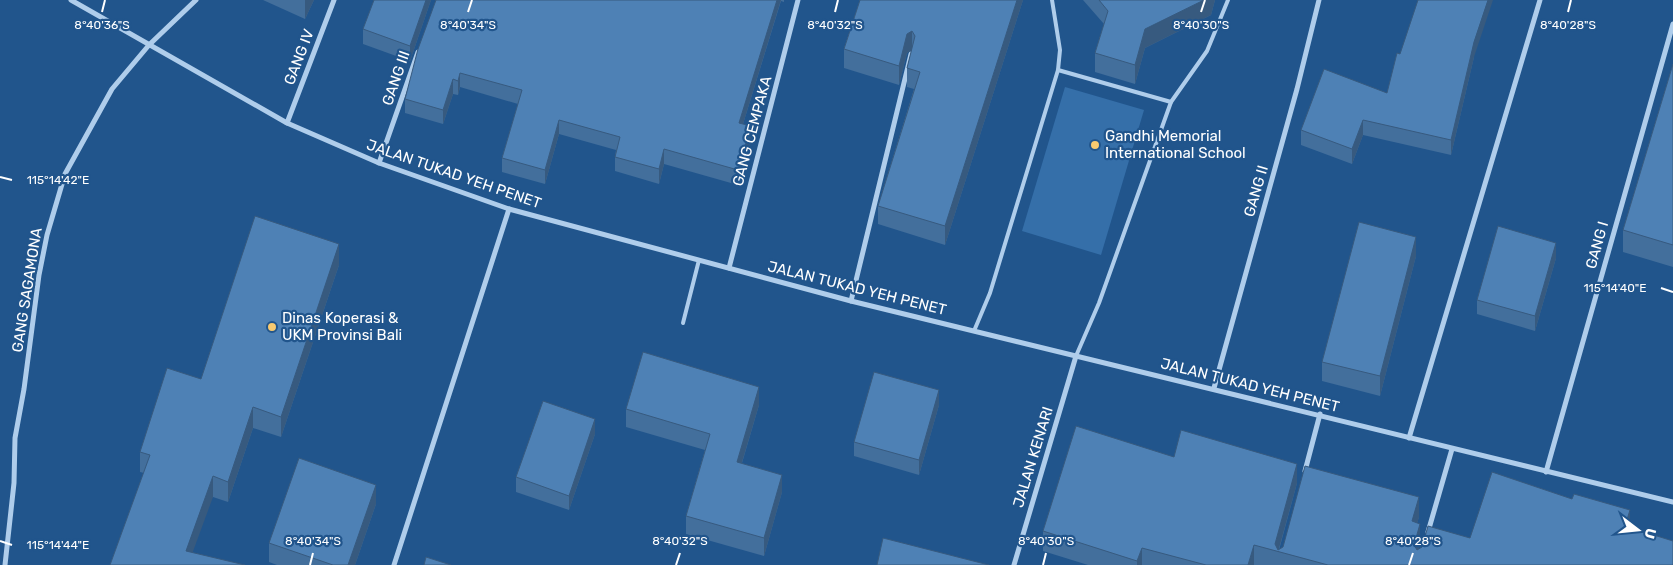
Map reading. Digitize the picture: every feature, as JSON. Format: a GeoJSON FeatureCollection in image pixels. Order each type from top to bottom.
{"type":"FeatureCollection","features":[{"type":"Feature","properties":{"kind":"street","name":"JALAN TUKAD YEH PENET"},"geometry":{"type":"LineString","coordinates":[[71,0],[287,123],[379,163],[508,210],[974,331],[1214,388],[1452,449],[1673,502]]}},
{"type":"Feature","properties":{"kind":"street","name":"GANG SAGAMONA"},"geometry":{"type":"LineString","coordinates":[[5,565],[14,483],[15,438],[47,235],[65,174],[112,89],[149,45],[196,0]]}},
{"type":"Feature","properties":{"kind":"street","name":"GANG IV"},"geometry":{"type":"LineString","coordinates":[[287,123],[334,0]]}},
{"type":"Feature","properties":{"kind":"street","name":"GANG CEMPAKA"},"geometry":{"type":"LineString","coordinates":[[729,268],[798,0]]}},
{"type":"Feature","properties":{"kind":"street","name":"GANG II"},"geometry":{"type":"LineString","coordinates":[[1214,388],[1297,89],[1319,0]]}},
{"type":"Feature","properties":{"kind":"street"},"geometry":{"type":"LineString","coordinates":[[1409,438],[1540,0]]}},
{"type":"Feature","properties":{"kind":"street","name":"GANG I"},"geometry":{"type":"LineString","coordinates":[[1546,472],[1673,24]]}},
{"type":"Feature","properties":{"kind":"street","name":"GANG III"},"geometry":{"type":"LineString","coordinates":[[379,163],[420,45]]}},
{"type":"Feature","properties":{"kind":"street"},"geometry":{"type":"LineString","coordinates":[[851,300],[911,54]]}},
{"type":"Feature","properties":{"kind":"street"},"geometry":{"type":"LineString","coordinates":[[394,565],[508,210]]}},
{"type":"Feature","properties":{"kind":"street","name":"JALAN KENARI"},"geometry":{"type":"LineString","coordinates":[[1014,565],[1076,356]]}},
{"type":"Feature","properties":{"kind":"street"},"geometry":{"type":"LineString","coordinates":[[1302,480],[1320,414]]}},
{"type":"Feature","properties":{"kind":"street"},"geometry":{"type":"LineString","coordinates":[[1426,538],[1452,449]]}},
{"type":"Feature","properties":{"kind":"lane"},"geometry":{"type":"LineString","coordinates":[[974,331],[990,293],[1058,70],[1060,50],[1052,0]]}},
{"type":"Feature","properties":{"kind":"lane"},"geometry":{"type":"LineString","coordinates":[[1076,356],[1100,303],[1171,102],[1207,51],[1228,0]]}},
{"type":"Feature","properties":{"kind":"lane"},"geometry":{"type":"LineString","coordinates":[[1058,70],[1171,102]]}},
{"type":"Feature","properties":{"kind":"lane"},"geometry":{"type":"LineString","coordinates":[[683,323],[699,260]]}},
{"type":"Feature","properties":{"kind":"shaded area"},"geometry":{"type":"Polygon","coordinates":[[[1065,87],[1144,110],[1101,255],[1022,231],[1065,87]]]}},
{"type":"Feature","properties":{"kind":"building"},"geometry":{"type":"Polygon","coordinates":[[[374,0],[426,0],[410,46],[363,29],[374,0]]]}},
{"type":"Feature","properties":{"kind":"building"},"geometry":{"type":"Polygon","coordinates":[[[436,0],[777,0],[739,123],[751,126],[738,170],[664,149],[659,169],[615,157],[620,137],[559,120],[545,170],[502,158],[522,90],[460,73],[458,81],[453,79],[443,110],[405,99],[418,49],[436,0]]]}},
{"type":"Feature","properties":{"kind":"building"},"geometry":{"type":"Polygon","coordinates":[[[860,0],[1017,0],[945,226],[878,206],[920,72],[907,68],[915,36],[912,31],[907,34],[899,66],[844,49],[860,0]]]}},
{"type":"Feature","properties":{"kind":"building"},"geometry":{"type":"Polygon","coordinates":[[[1099,0],[1204,0],[1145,29],[1135,65],[1095,53],[1108,11],[1099,0]]]}},
{"type":"Feature","properties":{"kind":"building"},"geometry":{"type":"Polygon","coordinates":[[[1418,0],[1488,0],[1474,42],[1451,140],[1363,120],[1352,149],[1301,130],[1324,69],[1387,93],[1397,53],[1400,54],[1418,0]]]}},
{"type":"Feature","properties":{"kind":"building"},"geometry":{"type":"Polygon","coordinates":[[[1673,64],[1673,245],[1623,230],[1673,64]]]}},
{"type":"Feature","properties":{"kind":"building","name":"Dinas Koperasi & UKM Provinsi Bali"},"geometry":{"type":"Polygon","coordinates":[[[255,216],[339,244],[281,417],[253,407],[228,482],[213,476],[186,551],[245,565],[110,565],[150,455],[140,452],[167,368],[201,379],[255,216]]]}},
{"type":"Feature","properties":{"kind":"building"},"geometry":{"type":"Polygon","coordinates":[[[1359,222],[1416,237],[1380,376],[1322,362],[1359,222]]]}},
{"type":"Feature","properties":{"kind":"building"},"geometry":{"type":"Polygon","coordinates":[[[1498,226],[1556,243],[1535,316],[1477,300],[1498,226]]]}},
{"type":"Feature","properties":{"kind":"building"},"geometry":{"type":"Polygon","coordinates":[[[643,352],[759,387],[737,462],[782,475],[764,538],[686,516],[710,434],[626,409],[643,352]]]}},
{"type":"Feature","properties":{"kind":"building"},"geometry":{"type":"Polygon","coordinates":[[[874,372],[939,390],[919,460],[854,442],[874,372]]]}},
{"type":"Feature","properties":{"kind":"building"},"geometry":{"type":"Polygon","coordinates":[[[543,401],[595,419],[569,496],[516,477],[543,401]]]}},
{"type":"Feature","properties":{"kind":"building"},"geometry":{"type":"Polygon","coordinates":[[[1076,426],[1174,457],[1181,430],[1297,464],[1275,544],[1278,550],[1283,547],[1305,466],[1419,497],[1412,521],[1420,524],[1414,545],[1417,550],[1422,547],[1428,526],[1470,538],[1492,472],[1572,499],[1574,494],[1630,510],[1625,526],[1673,541],[1673,565],[1328,565],[1254,545],[1248,565],[1206,565],[1142,548],[1137,561],[1043,531],[1076,426]]]}},
{"type":"Feature","properties":{"kind":"building"},"geometry":{"type":"Polygon","coordinates":[[[299,458],[376,485],[348,565],[333,565],[269,543],[299,458]]]}},
{"type":"Feature","properties":{"kind":"building"},"geometry":{"type":"Polygon","coordinates":[[[883,538],[989,565],[877,565],[883,538]]]}},
{"type":"Feature","properties":{"kind":"building"},"geometry":{"type":"Polygon","coordinates":[[[426,557],[451,565],[424,565],[426,557]]]}},
{"type":"Feature","properties":{"kind":"place","name":"Gandhi Memorial International School"},"geometry":{"type":"Point","coordinates":[1095,145]}},
{"type":"Feature","properties":{"kind":"place","name":"Dinas Koperasi & UKM Provinsi Bali"},"geometry":{"type":"Point","coordinates":[272,327]}}]}
